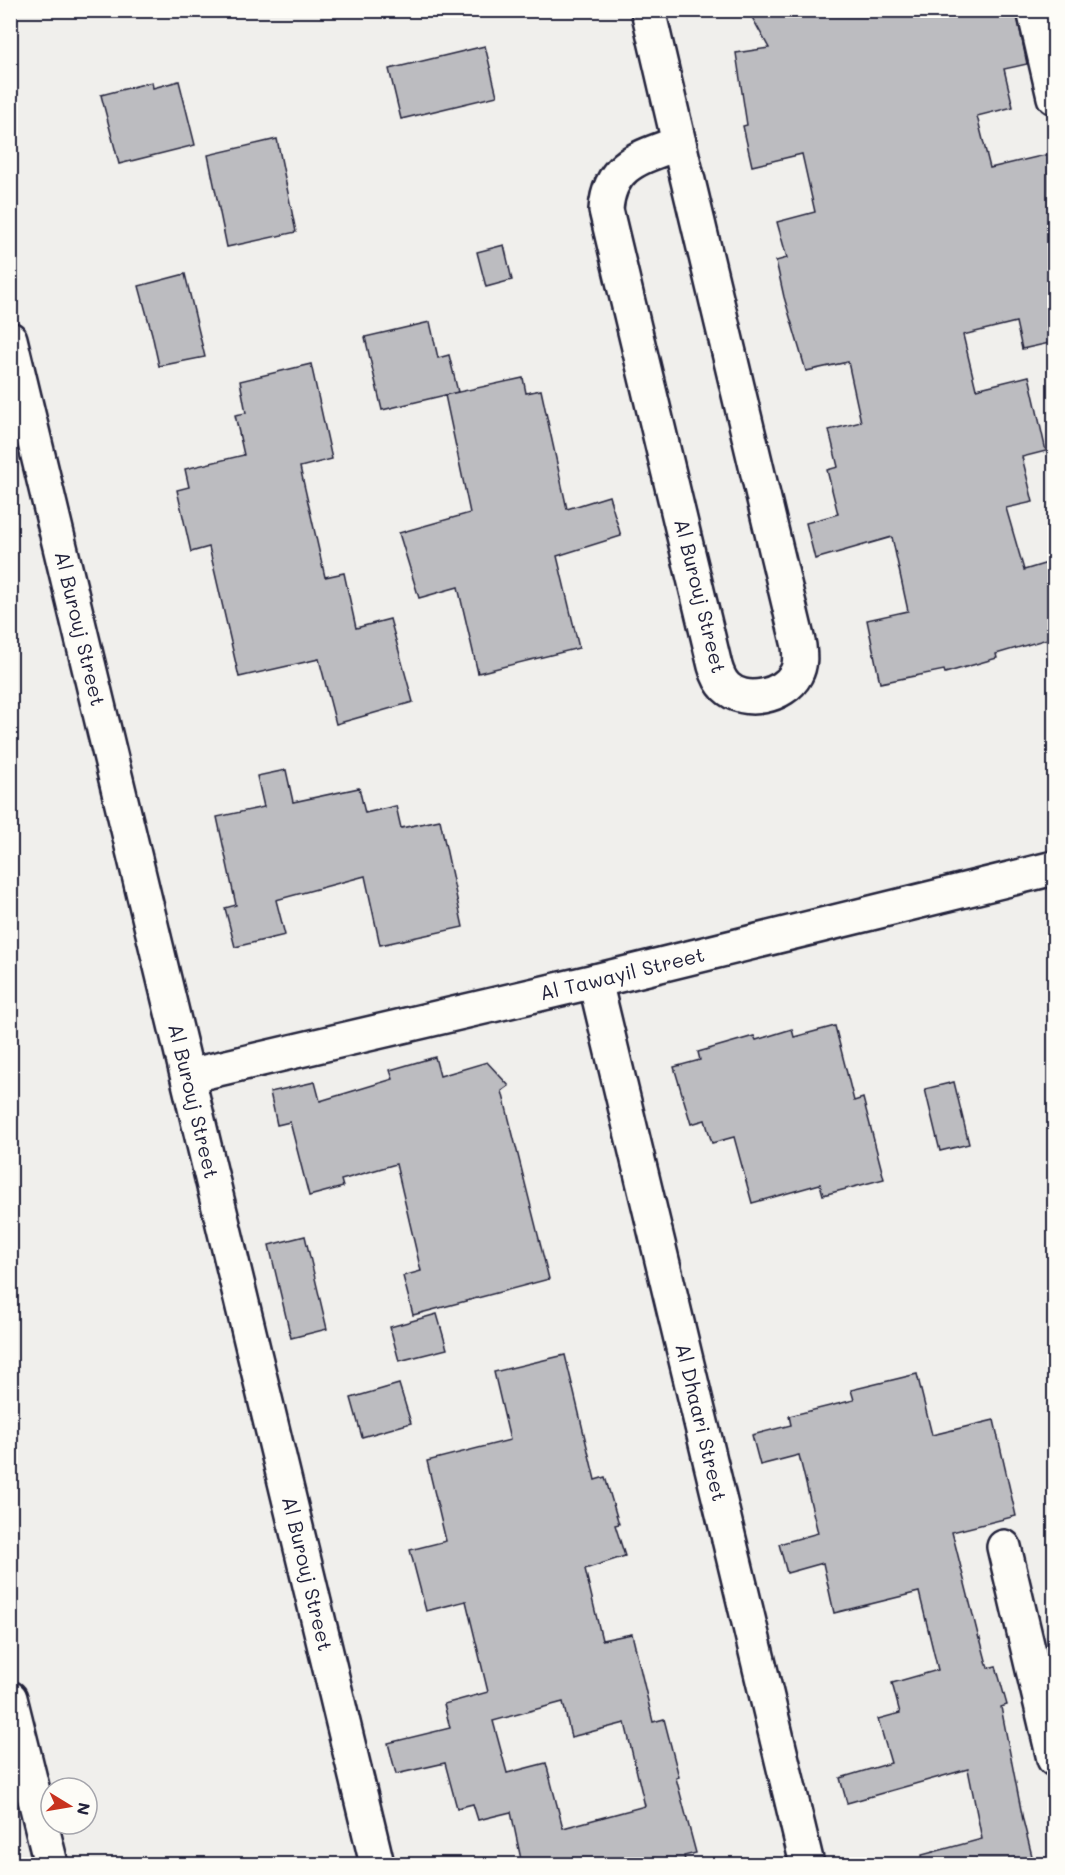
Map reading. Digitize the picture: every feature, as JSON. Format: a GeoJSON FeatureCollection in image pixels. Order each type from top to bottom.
{"type":"FeatureCollection","features":[{"type":"Feature","properties":{"kind":"main road","name":"Al Burouj Street"},"geometry":{"type":"LineString","coordinates":[[648,10],[799,646],[800,661],[796,674],[789,683],[778,690],[758,696],[746,697],[726,687],[714,666],[606,210],[610,185],[625,166],[679,143]]}},
{"type":"Feature","properties":{"kind":"main road"},"geometry":{"type":"LineString","coordinates":[[1034,10],[1054,97]]}},
{"type":"Feature","properties":{"kind":"main road","name":"Al Burouj Street"},"geometry":{"type":"LineString","coordinates":[[10,339],[377,1864]]}},
{"type":"Feature","properties":{"kind":"main road","name":"Al Tawayil Street"},"geometry":{"type":"LineString","coordinates":[[188,1076],[595,981],[1054,868]]}},
{"type":"Feature","properties":{"kind":"main road","name":"Al Dhaari Street"},"geometry":{"type":"LineString","coordinates":[[595,981],[807,1864]]}},
{"type":"Feature","properties":{"kind":"main road"},"geometry":{"type":"LineString","coordinates":[[1004,1547],[1054,1759]]}},
{"type":"Feature","properties":{"kind":"main road"},"geometry":{"type":"LineString","coordinates":[[10,1698],[51,1864]]}},
{"type":"Feature","properties":{"kind":"building"},"geometry":{"type":"Polygon","coordinates":[[[748,10],[1016,10],[1027,64],[1004,69],[1013,107],[977,116],[990,168],[1054,153],[1054,256],[1047,258],[1054,290],[1054,308],[1048,310],[1054,342],[1022,349],[1016,322],[963,335],[976,389],[1029,376],[1046,451],[1022,457],[1033,502],[1006,508],[1024,570],[1054,561],[1054,637],[996,654],[997,658],[945,673],[944,670],[880,683],[867,620],[908,611],[892,537],[815,559],[806,523],[838,514],[827,470],[838,467],[829,430],[861,422],[848,362],[806,371],[784,297],[776,261],[787,258],[777,222],[815,212],[802,154],[752,166],[743,126],[747,125],[736,53],[769,48],[748,10]]]}},
{"type":"Feature","properties":{"kind":"building"},"geometry":{"type":"Polygon","coordinates":[[[485,46],[497,96],[401,119],[389,69],[485,46]]]}},
{"type":"Feature","properties":{"kind":"building"},"geometry":{"type":"Polygon","coordinates":[[[179,81],[195,145],[119,164],[101,95],[152,82],[153,88],[179,81]]]}},
{"type":"Feature","properties":{"kind":"building"},"geometry":{"type":"Polygon","coordinates":[[[277,139],[296,232],[227,247],[208,155],[277,139]]]}},
{"type":"Feature","properties":{"kind":"building"},"geometry":{"type":"Polygon","coordinates":[[[504,245],[512,280],[486,287],[477,252],[504,245]]]}},
{"type":"Feature","properties":{"kind":"building"},"geometry":{"type":"Polygon","coordinates":[[[185,274],[205,357],[159,366],[139,286],[185,274]]]}},
{"type":"Feature","properties":{"kind":"building"},"geometry":{"type":"Polygon","coordinates":[[[430,322],[438,358],[449,355],[458,392],[382,410],[365,337],[430,322]]]}},
{"type":"Feature","properties":{"kind":"building"},"geometry":{"type":"Polygon","coordinates":[[[311,364],[332,459],[300,467],[325,577],[344,573],[356,628],[390,619],[413,702],[336,724],[319,659],[239,677],[209,547],[191,552],[177,490],[189,487],[185,469],[244,455],[235,415],[246,413],[240,381],[311,364]]]}},
{"type":"Feature","properties":{"kind":"building"},"geometry":{"type":"Polygon","coordinates":[[[523,378],[526,393],[541,390],[567,509],[609,496],[621,536],[557,556],[579,648],[478,673],[458,587],[419,598],[399,533],[470,513],[445,395],[523,378]]]}},
{"type":"Feature","properties":{"kind":"building"},"geometry":{"type":"Polygon","coordinates":[[[286,770],[293,802],[359,788],[365,813],[396,806],[401,828],[440,820],[463,927],[380,945],[365,876],[276,900],[285,935],[235,947],[225,908],[236,905],[217,817],[264,807],[257,776],[286,770]]]}},
{"type":"Feature","properties":{"kind":"building"},"geometry":{"type":"Polygon","coordinates":[[[835,1026],[854,1101],[863,1098],[884,1179],[823,1195],[820,1184],[752,1203],[734,1137],[712,1143],[705,1120],[691,1124],[674,1067],[700,1060],[698,1052],[754,1036],[756,1040],[792,1029],[794,1037],[835,1026]]]}},
{"type":"Feature","properties":{"kind":"building"},"geometry":{"type":"Polygon","coordinates":[[[435,1057],[440,1076],[487,1062],[509,1086],[502,1091],[549,1279],[413,1315],[403,1276],[421,1271],[396,1164],[341,1180],[343,1187],[309,1196],[290,1122],[277,1125],[270,1092],[315,1082],[320,1101],[393,1079],[390,1070],[435,1057]]]}},
{"type":"Feature","properties":{"kind":"building"},"geometry":{"type":"Polygon","coordinates":[[[954,1082],[969,1144],[940,1151],[925,1089],[954,1082]]]}},
{"type":"Feature","properties":{"kind":"building"},"geometry":{"type":"Polygon","coordinates":[[[305,1236],[327,1329],[291,1338],[269,1245],[305,1236]]]}},
{"type":"Feature","properties":{"kind":"building"},"geometry":{"type":"Polygon","coordinates":[[[437,1314],[447,1349],[399,1361],[390,1327],[437,1314]]]}},
{"type":"Feature","properties":{"kind":"building"},"geometry":{"type":"Polygon","coordinates":[[[565,1355],[595,1480],[605,1477],[619,1524],[615,1525],[625,1556],[585,1569],[602,1640],[632,1634],[653,1722],[664,1719],[679,1777],[676,1778],[696,1853],[684,1856],[686,1864],[522,1864],[511,1812],[478,1820],[473,1804],[457,1808],[445,1763],[396,1774],[388,1743],[450,1728],[444,1704],[488,1692],[466,1601],[426,1611],[410,1550],[446,1541],[427,1461],[510,1440],[494,1372],[565,1355]],[[563,1702],[493,1721],[507,1773],[546,1763],[563,1828],[645,1806],[625,1723],[571,1737],[563,1702]]]}},
{"type":"Feature","properties":{"kind":"building"},"geometry":{"type":"Polygon","coordinates":[[[917,1374],[932,1435],[994,1420],[1016,1516],[952,1532],[988,1668],[996,1666],[1007,1705],[1001,1707],[1034,1864],[923,1864],[922,1855],[982,1839],[968,1769],[847,1803],[840,1778],[891,1763],[878,1719],[900,1713],[892,1683],[938,1670],[919,1592],[834,1613],[823,1563],[787,1573],[779,1544],[818,1533],[799,1455],[760,1465],[752,1435],[791,1425],[789,1416],[854,1400],[851,1390],[917,1374]]]}},
{"type":"Feature","properties":{"kind":"building"},"geometry":{"type":"Polygon","coordinates":[[[399,1384],[411,1423],[362,1437],[351,1398],[399,1384]]]}}]}
